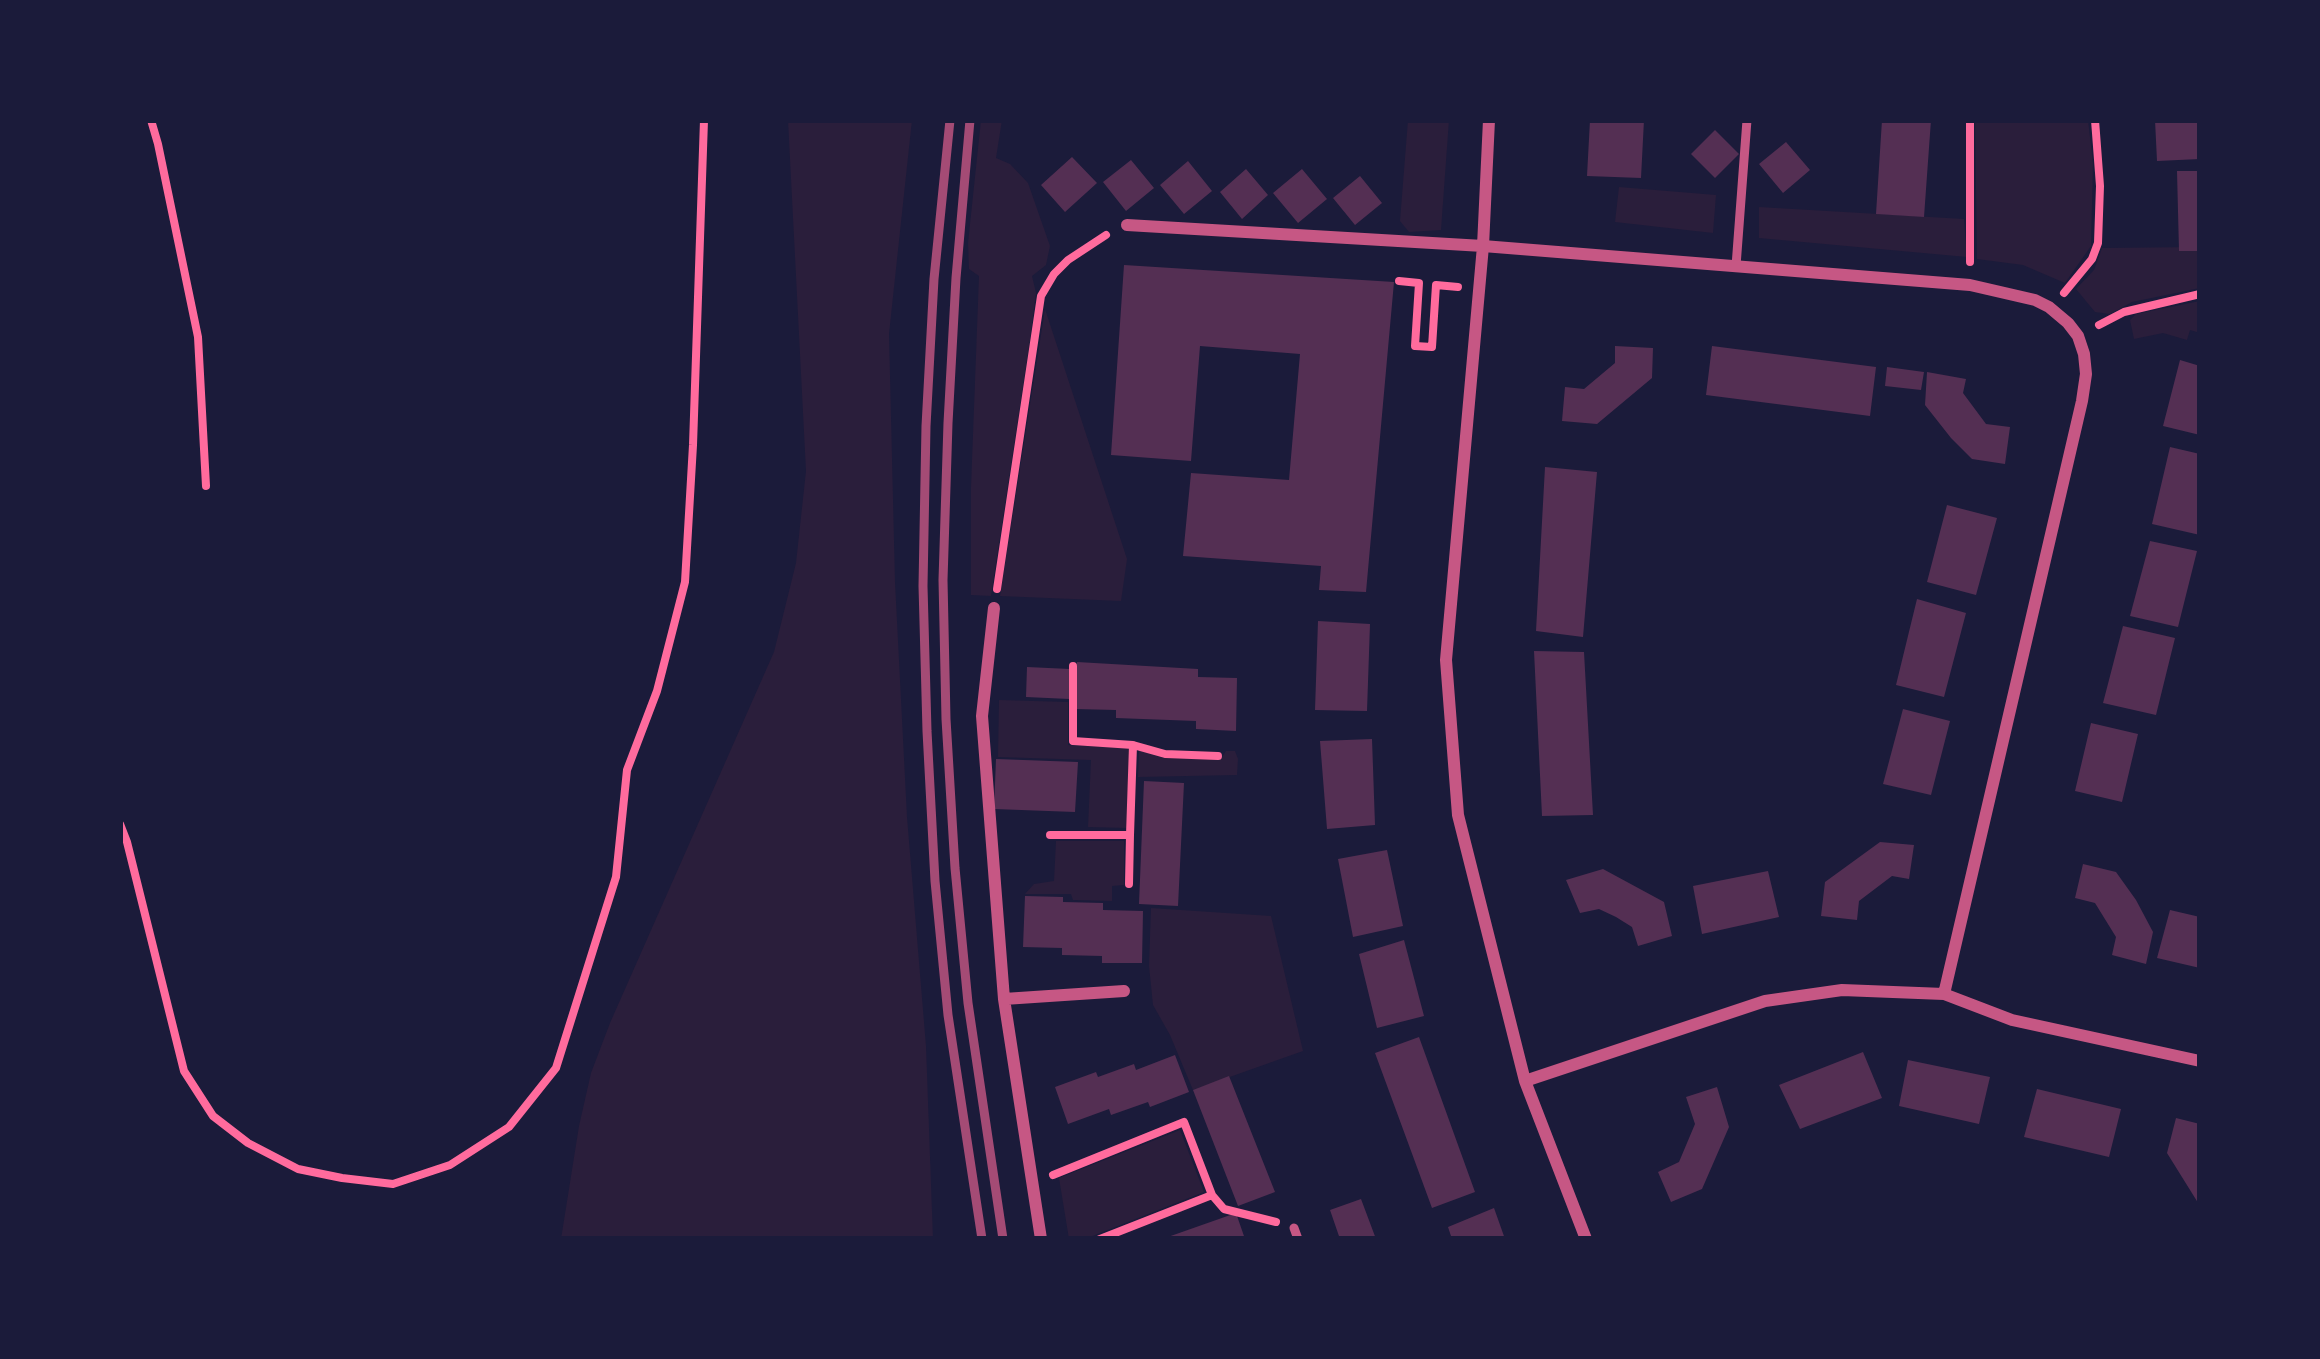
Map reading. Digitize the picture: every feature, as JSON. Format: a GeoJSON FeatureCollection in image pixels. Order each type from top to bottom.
{"type":"FeatureCollection","features":[{"type":"Feature","properties":{"kind":"street"},"geometry":{"type":"LineString","coordinates":[[1489,120],[1483,247],[1446,660],[1458,815],[1526,1081],[1586,1239]]}},
{"type":"Feature","properties":{"kind":"street"},"geometry":{"type":"LineString","coordinates":[[1126,225],[1970,285],[2018,294],[2068,323],[2084,354],[2082,401],[1944,994]]}},
{"type":"Feature","properties":{"kind":"street"},"geometry":{"type":"LineString","coordinates":[[994,608],[982,716],[1004,999],[1041,1239]]}},
{"type":"Feature","properties":{"kind":"street"},"geometry":{"type":"LineString","coordinates":[[1526,1081],[1765,1001],[1842,990],[1944,994],[2012,1020],[2200,1061]]}},
{"type":"Feature","properties":{"kind":"street"},"geometry":{"type":"LineString","coordinates":[[1004,999],[1124,991]]}},
{"type":"Feature","properties":{"kind":"lane"},"geometry":{"type":"LineString","coordinates":[[1736,266],[1747,120]]}},
{"type":"Feature","properties":{"kind":"path"},"geometry":{"type":"LineString","coordinates":[[151,120],[197,337],[206,486]]}},
{"type":"Feature","properties":{"kind":"path"},"geometry":{"type":"LineString","coordinates":[[120,824],[184,1071],[213,1116],[248,1143],[298,1169],[393,1184],[450,1165],[509,1127],[556,1068],[616,877],[627,770],[657,691],[685,582],[704,120]]}},
{"type":"Feature","properties":{"kind":"path"},"geometry":{"type":"LineString","coordinates":[[1970,120],[1970,285]]}},
{"type":"Feature","properties":{"kind":"path"},"geometry":{"type":"LineString","coordinates":[[2051,309],[2092,259],[2098,243],[2095,120]]}},
{"type":"Feature","properties":{"kind":"path"},"geometry":{"type":"LineString","coordinates":[[994,608],[1041,296],[1068,260],[1126,225]]}},
{"type":"Feature","properties":{"kind":"path"},"geometry":{"type":"LineString","coordinates":[[1399,281],[1419,283],[1415,346],[1432,346],[1436,285],[1479,289]]}},
{"type":"Feature","properties":{"kind":"path"},"geometry":{"type":"LineString","coordinates":[[2078,335],[2124,312],[2200,294]]}},
{"type":"Feature","properties":{"kind":"path"},"geometry":{"type":"LineString","coordinates":[[1073,666],[1072,741],[1218,756]]}},
{"type":"Feature","properties":{"kind":"path"},"geometry":{"type":"LineString","coordinates":[[1130,884],[1133,745]]}},
{"type":"Feature","properties":{"kind":"path"},"geometry":{"type":"LineString","coordinates":[[1050,835],[1130,835]]}},
{"type":"Feature","properties":{"kind":"path"},"geometry":{"type":"LineString","coordinates":[[1052,1175],[1184,1122],[1212,1196],[1224,1209],[1296,1233]]}},
{"type":"Feature","properties":{"kind":"path"},"geometry":{"type":"LineString","coordinates":[[1100,1239],[1212,1196]]}},
{"type":"Feature","properties":{"kind":"shaded area"},"geometry":{"type":"Polygon","coordinates":[[[788,120],[912,120],[889,334],[895,582],[907,817],[926,1046],[933,1239],[561,1239],[591,1073],[774,652],[796,563],[806,471],[788,120]]]}},
{"type":"Feature","properties":{"kind":"shaded area"},"geometry":{"type":"Polygon","coordinates":[[[981,120],[1002,120],[996,158],[1010,164],[1028,183],[1050,246],[1046,265],[1032,276],[1036,293],[1030,340],[991,596],[971,595],[979,276],[969,269],[968,243],[981,120]]]}},
{"type":"Feature","properties":{"kind":"shaded area"},"geometry":{"type":"Polygon","coordinates":[[[1408,120],[1449,120],[1441,230],[1409,232],[1400,221],[1408,120]]]}},
{"type":"Feature","properties":{"kind":"shaded area"},"geometry":{"type":"Polygon","coordinates":[[[1975,120],[2088,120],[2093,163],[2091,246],[2065,283],[2023,265],[1977,259],[1975,120]]]}},
{"type":"Feature","properties":{"kind":"shaded area"},"geometry":{"type":"Polygon","coordinates":[[[1619,187],[1716,195],[1713,233],[1615,222],[1619,187]]]}},
{"type":"Feature","properties":{"kind":"shaded area"},"geometry":{"type":"Polygon","coordinates":[[[1759,207],[1964,219],[1967,257],[1759,238],[1759,207]]]}},
{"type":"Feature","properties":{"kind":"shaded area"},"geometry":{"type":"Polygon","coordinates":[[[2200,247],[2200,288],[2132,302],[2110,314],[2095,312],[2076,289],[2094,270],[2102,248],[2200,247]]]}},
{"type":"Feature","properties":{"kind":"shaded area"},"geometry":{"type":"Polygon","coordinates":[[[2200,301],[2200,333],[2190,330],[2187,340],[2163,333],[2134,339],[2130,320],[2136,314],[2200,301]]]}},
{"type":"Feature","properties":{"kind":"shaded area"},"geometry":{"type":"Polygon","coordinates":[[[1045,309],[1127,559],[1121,601],[1000,596],[1045,309]]]}},
{"type":"Feature","properties":{"kind":"shaded area"},"geometry":{"type":"Polygon","coordinates":[[[999,700],[1068,702],[1068,745],[1129,748],[1127,828],[1088,827],[1091,760],[998,757],[999,700]]]}},
{"type":"Feature","properties":{"kind":"shaded area"},"geometry":{"type":"Polygon","coordinates":[[[1139,750],[1163,758],[1221,759],[1226,751],[1235,751],[1237,775],[1138,777],[1139,750]]]}},
{"type":"Feature","properties":{"kind":"shaded area"},"geometry":{"type":"Polygon","coordinates":[[[1056,841],[1124,841],[1124,885],[1112,886],[1112,901],[1073,900],[1071,894],[1025,894],[1034,884],[1054,881],[1056,841]]]}},
{"type":"Feature","properties":{"kind":"shaded area"},"geometry":{"type":"Polygon","coordinates":[[[1151,908],[1271,916],[1303,1051],[1193,1090],[1153,1005],[1151,908]]]}},
{"type":"Feature","properties":{"kind":"shaded area"},"geometry":{"type":"Polygon","coordinates":[[[1180,1130],[1204,1192],[1085,1239],[1069,1239],[1059,1178],[1180,1130]]]}},
{"type":"Feature","properties":{"kind":"building"},"geometry":{"type":"Polygon","coordinates":[[[1590,120],[1644,120],[1641,178],[1587,176],[1590,120]]]}},
{"type":"Feature","properties":{"kind":"building"},"geometry":{"type":"Polygon","coordinates":[[[1882,120],[1931,120],[1924,217],[1876,214],[1882,120]]]}},
{"type":"Feature","properties":{"kind":"building"},"geometry":{"type":"Polygon","coordinates":[[[2155,120],[2200,120],[2200,159],[2157,161],[2155,120]]]}},
{"type":"Feature","properties":{"kind":"building"},"geometry":{"type":"Polygon","coordinates":[[[1715,130],[1739,154],[1715,178],[1691,154],[1715,130]]]}},
{"type":"Feature","properties":{"kind":"building"},"geometry":{"type":"Polygon","coordinates":[[[1786,142],[1810,170],[1783,193],[1759,164],[1786,142]]]}},
{"type":"Feature","properties":{"kind":"building"},"geometry":{"type":"Polygon","coordinates":[[[1072,157],[1097,183],[1065,212],[1041,185],[1072,157]]]}},
{"type":"Feature","properties":{"kind":"building"},"geometry":{"type":"Polygon","coordinates":[[[1131,160],[1154,188],[1126,211],[1103,182],[1131,160]]]}},
{"type":"Feature","properties":{"kind":"building"},"geometry":{"type":"Polygon","coordinates":[[[1188,161],[1212,191],[1184,214],[1160,185],[1188,161]]]}},
{"type":"Feature","properties":{"kind":"building"},"geometry":{"type":"Polygon","coordinates":[[[1246,169],[1268,195],[1242,219],[1220,192],[1246,169]]]}},
{"type":"Feature","properties":{"kind":"building"},"geometry":{"type":"Polygon","coordinates":[[[1302,169],[1327,199],[1298,223],[1273,193],[1302,169]]]}},
{"type":"Feature","properties":{"kind":"building"},"geometry":{"type":"Polygon","coordinates":[[[2177,171],[2200,171],[2200,251],[2179,251],[2177,171]]]}},
{"type":"Feature","properties":{"kind":"building"},"geometry":{"type":"Polygon","coordinates":[[[1360,176],[1382,203],[1355,225],[1333,198],[1360,176]]]}},
{"type":"Feature","properties":{"kind":"building"},"geometry":{"type":"Polygon","coordinates":[[[1124,265],[1394,282],[1366,592],[1319,590],[1321,566],[1183,556],[1191,473],[1289,480],[1300,354],[1200,346],[1191,461],[1111,455],[1124,265]]]}},
{"type":"Feature","properties":{"kind":"building"},"geometry":{"type":"Polygon","coordinates":[[[1615,346],[1653,348],[1652,378],[1597,424],[1562,421],[1565,387],[1584,389],[1615,363],[1615,346]]]}},
{"type":"Feature","properties":{"kind":"building"},"geometry":{"type":"Polygon","coordinates":[[[1712,346],[1876,367],[1870,416],[1706,395],[1712,346]]]}},
{"type":"Feature","properties":{"kind":"building"},"geometry":{"type":"Polygon","coordinates":[[[2180,360],[2200,366],[2200,435],[2163,426],[2180,360]]]}},
{"type":"Feature","properties":{"kind":"building"},"geometry":{"type":"Polygon","coordinates":[[[1887,367],[1924,372],[1921,390],[1885,386],[1887,367]]]}},
{"type":"Feature","properties":{"kind":"building"},"geometry":{"type":"Polygon","coordinates":[[[1927,372],[1966,379],[1963,393],[1986,424],[2010,427],[2005,464],[1972,459],[1951,438],[1925,405],[1927,372]]]}},
{"type":"Feature","properties":{"kind":"building"},"geometry":{"type":"Polygon","coordinates":[[[2170,447],[2200,454],[2200,535],[2152,524],[2170,447]]]}},
{"type":"Feature","properties":{"kind":"building"},"geometry":{"type":"Polygon","coordinates":[[[1545,467],[1597,472],[1583,637],[1536,631],[1545,467]]]}},
{"type":"Feature","properties":{"kind":"building"},"geometry":{"type":"Polygon","coordinates":[[[1947,505],[1997,518],[1976,595],[1927,582],[1947,505]]]}},
{"type":"Feature","properties":{"kind":"building"},"geometry":{"type":"Polygon","coordinates":[[[2150,541],[2197,551],[2178,627],[2130,616],[2150,541]]]}},
{"type":"Feature","properties":{"kind":"building"},"geometry":{"type":"Polygon","coordinates":[[[1917,599],[1966,613],[1944,697],[1896,685],[1917,599]]]}},
{"type":"Feature","properties":{"kind":"building"},"geometry":{"type":"Polygon","coordinates":[[[1318,621],[1370,624],[1367,711],[1315,710],[1318,621]]]}},
{"type":"Feature","properties":{"kind":"building"},"geometry":{"type":"Polygon","coordinates":[[[2123,626],[2175,638],[2156,715],[2103,703],[2123,626]]]}},
{"type":"Feature","properties":{"kind":"building"},"geometry":{"type":"Polygon","coordinates":[[[1534,651],[1584,652],[1593,815],[1542,816],[1534,651]]]}},
{"type":"Feature","properties":{"kind":"building"},"geometry":{"type":"Polygon","coordinates":[[[1077,662],[1198,669],[1198,677],[1237,678],[1236,731],[1196,729],[1196,721],[1116,718],[1116,710],[1075,709],[1077,662]]]}},
{"type":"Feature","properties":{"kind":"building"},"geometry":{"type":"Polygon","coordinates":[[[1027,667],[1070,669],[1069,699],[1026,697],[1027,667]]]}},
{"type":"Feature","properties":{"kind":"building"},"geometry":{"type":"Polygon","coordinates":[[[1903,709],[1950,721],[1931,795],[1883,784],[1903,709]]]}},
{"type":"Feature","properties":{"kind":"building"},"geometry":{"type":"Polygon","coordinates":[[[2091,723],[2138,734],[2122,802],[2075,791],[2091,723]]]}},
{"type":"Feature","properties":{"kind":"building"},"geometry":{"type":"Polygon","coordinates":[[[1372,739],[1375,825],[1327,829],[1320,741],[1372,739]]]}},
{"type":"Feature","properties":{"kind":"building"},"geometry":{"type":"Polygon","coordinates":[[[996,759],[1078,762],[1075,812],[994,809],[996,759]]]}},
{"type":"Feature","properties":{"kind":"building"},"geometry":{"type":"Polygon","coordinates":[[[1144,781],[1184,783],[1178,906],[1139,904],[1144,781]]]}},
{"type":"Feature","properties":{"kind":"building"},"geometry":{"type":"Polygon","coordinates":[[[1880,842],[1914,845],[1909,879],[1892,876],[1859,901],[1857,920],[1821,916],[1825,882],[1880,842]]]}},
{"type":"Feature","properties":{"kind":"building"},"geometry":{"type":"Polygon","coordinates":[[[1387,850],[1403,926],[1353,937],[1338,859],[1387,850]]]}},
{"type":"Feature","properties":{"kind":"building"},"geometry":{"type":"Polygon","coordinates":[[[2083,864],[2116,872],[2136,900],[2153,932],[2146,964],[2112,955],[2116,937],[2095,903],[2075,898],[2083,864]]]}},
{"type":"Feature","properties":{"kind":"building"},"geometry":{"type":"Polygon","coordinates":[[[1603,869],[1664,902],[1672,936],[1638,946],[1632,927],[1616,917],[1599,909],[1580,913],[1566,880],[1603,869]]]}},
{"type":"Feature","properties":{"kind":"building"},"geometry":{"type":"Polygon","coordinates":[[[1768,871],[1779,917],[1702,934],[1693,886],[1768,871]]]}},
{"type":"Feature","properties":{"kind":"building"},"geometry":{"type":"Polygon","coordinates":[[[1025,896],[1103,903],[1103,910],[1143,911],[1142,963],[1102,963],[1102,956],[1023,947],[1025,896]]]}},
{"type":"Feature","properties":{"kind":"building"},"geometry":{"type":"Polygon","coordinates":[[[2170,910],[2200,917],[2200,968],[2157,958],[2170,910]]]}},
{"type":"Feature","properties":{"kind":"building"},"geometry":{"type":"Polygon","coordinates":[[[1404,940],[1424,1016],[1377,1028],[1359,954],[1404,940]]]}},
{"type":"Feature","properties":{"kind":"building"},"geometry":{"type":"Polygon","coordinates":[[[1419,1037],[1475,1192],[1432,1208],[1375,1053],[1419,1037]]]}},
{"type":"Feature","properties":{"kind":"building"},"geometry":{"type":"Polygon","coordinates":[[[1863,1052],[1882,1098],[1800,1129],[1779,1085],[1863,1052]]]}},
{"type":"Feature","properties":{"kind":"building"},"geometry":{"type":"Polygon","coordinates":[[[1175,1055],[1189,1092],[1150,1107],[1148,1102],[1111,1115],[1109,1109],[1068,1124],[1055,1087],[1134,1064],[1136,1070],[1175,1055]]]}},
{"type":"Feature","properties":{"kind":"building"},"geometry":{"type":"Polygon","coordinates":[[[1908,1060],[1990,1077],[1979,1124],[1899,1106],[1908,1060]]]}},
{"type":"Feature","properties":{"kind":"building"},"geometry":{"type":"Polygon","coordinates":[[[1229,1076],[1275,1192],[1238,1206],[1193,1090],[1229,1076]]]}},
{"type":"Feature","properties":{"kind":"building"},"geometry":{"type":"Polygon","coordinates":[[[1717,1087],[1729,1127],[1702,1189],[1671,1202],[1658,1172],[1679,1162],[1695,1124],[1686,1097],[1717,1087]]]}},
{"type":"Feature","properties":{"kind":"building"},"geometry":{"type":"Polygon","coordinates":[[[2037,1089],[2121,1109],[2109,1157],[2024,1137],[2037,1089]]]}},
{"type":"Feature","properties":{"kind":"building"},"geometry":{"type":"Polygon","coordinates":[[[2176,1118],[2200,1124],[2200,1206],[2167,1153],[2176,1118]]]}},
{"type":"Feature","properties":{"kind":"building"},"geometry":{"type":"Polygon","coordinates":[[[1361,1199],[1376,1239],[1340,1239],[1330,1210],[1361,1199]]]}},
{"type":"Feature","properties":{"kind":"building"},"geometry":{"type":"Polygon","coordinates":[[[1494,1208],[1505,1239],[1452,1239],[1448,1227],[1494,1208]]]}},
{"type":"Feature","properties":{"kind":"building"},"geometry":{"type":"Polygon","coordinates":[[[1236,1213],[1245,1239],[1165,1239],[1165,1238],[1236,1213]]]}},
{"type":"Feature","properties":{"kind":"railway"},"geometry":{"type":"LineString","coordinates":[[950,120],[926,426],[927,731],[948,1015],[982,1239]]}},
{"type":"Feature","properties":{"kind":"railway"},"geometry":{"type":"LineString","coordinates":[[970,120],[948,423],[943,580],[946,719],[968,1003],[1003,1239]]}}]}
